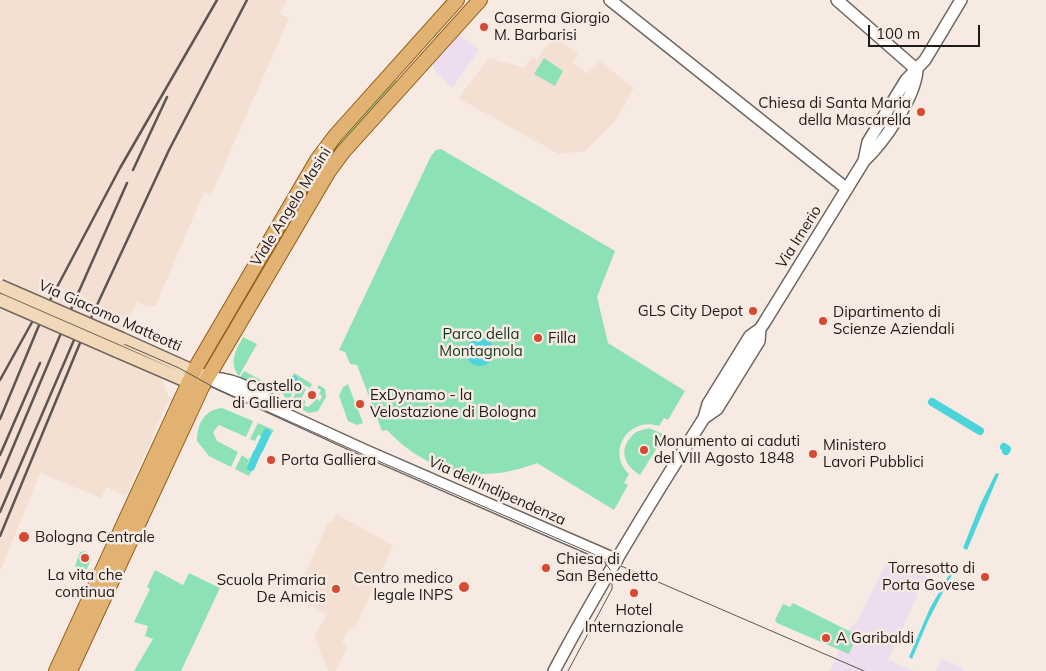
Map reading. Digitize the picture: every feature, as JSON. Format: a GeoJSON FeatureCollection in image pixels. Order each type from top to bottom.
{"type":"FeatureCollection","features":[{"type":"Feature","properties":{"kind":"main road","name":"Viale Angelo Masini"},"geometry":{"type":"LineString","coordinates":[[77,629],[191,377],[266,246],[325,149],[457,0]]}},
{"type":"Feature","properties":{"kind":"main road","name":"Viale Angelo Masini"},"geometry":{"type":"LineString","coordinates":[[70,671],[206,380],[280,254],[339,158],[480,0]]}},
{"type":"Feature","properties":{"kind":"main road"},"geometry":{"type":"LineString","coordinates":[[266,246],[280,254]]}},
{"type":"Feature","properties":{"kind":"main road","name":"Via Giacomo Matteotti"},"geometry":{"type":"LineString","coordinates":[[0,286],[119,345],[191,377],[206,380]]}},
{"type":"Feature","properties":{"kind":"main road","name":"Via Giacomo Matteotti"},"geometry":{"type":"LineString","coordinates":[[0,300],[119,345]]}},
{"type":"Feature","properties":{"kind":"main road"},"geometry":{"type":"LineString","coordinates":[[56,671],[77,629]]}},
{"type":"Feature","properties":{"kind":"main road"},"geometry":{"type":"LineString","coordinates":[[61,671],[77,629]]}},
{"type":"Feature","properties":{"kind":"street"},"geometry":{"type":"LineString","coordinates":[[610,0],[846,189]]}},
{"type":"Feature","properties":{"kind":"street"},"geometry":{"type":"LineString","coordinates":[[837,0],[917,70]]}},
{"type":"Feature","properties":{"kind":"street","name":"Via Irnerio"},"geometry":{"type":"LineString","coordinates":[[554,671],[605,578],[618,560],[704,418],[708,404],[750,336],[760,329],[864,161],[869,141],[906,80],[917,70],[961,0]]}},
{"type":"Feature","properties":{"kind":"street","name":"Via dell'Indipendenza"},"geometry":{"type":"LineString","coordinates":[[206,380],[230,380],[271,399],[283,408],[364,450],[618,560]]}},
{"type":"Feature","properties":{"kind":"shaded area"},"geometry":{"type":"Polygon","coordinates":[[[0,0],[287,0],[280,14],[289,18],[220,175],[210,195],[204,192],[156,305],[150,307],[136,302],[123,332],[0,277],[0,0]]]}},
{"type":"Feature","properties":{"kind":"shaded area"},"geometry":{"type":"Polygon","coordinates":[[[459,34],[479,50],[452,88],[434,69],[434,62],[459,34]]]}},
{"type":"Feature","properties":{"kind":"shaded area"},"geometry":{"type":"Polygon","coordinates":[[[555,35],[578,54],[572,62],[587,74],[600,61],[634,88],[615,121],[585,151],[559,154],[458,98],[489,58],[525,68],[532,56],[537,59],[555,35]]]}},
{"type":"Feature","properties":{"kind":"shaded area"},"geometry":{"type":"Polygon","coordinates":[[[0,308],[162,379],[169,399],[126,496],[106,487],[101,498],[40,473],[0,572],[0,308]]]}},
{"type":"Feature","properties":{"kind":"shaded area","name":"Scuola Primaria De Amicis"},"geometry":{"type":"Polygon","coordinates":[[[336,514],[393,545],[355,628],[350,628],[342,642],[347,647],[336,671],[328,671],[314,636],[327,615],[304,601],[299,586],[329,521],[332,523],[336,514]]]}},
{"type":"Feature","properties":{"kind":"shaded area"},"geometry":{"type":"Polygon","coordinates":[[[889,559],[926,576],[888,660],[913,671],[830,671],[850,628],[856,623],[889,559]]]}},
{"type":"Feature","properties":{"kind":"shaded area"},"geometry":{"type":"Polygon","coordinates":[[[941,658],[964,669],[963,671],[936,671],[941,658]]]}},
{"type":"Feature","properties":{"kind":"green space"},"geometry":{"type":"Polygon","coordinates":[[[544,58],[563,71],[555,86],[534,74],[544,58]]]}},
{"type":"Feature","properties":{"kind":"green space"},"geometry":{"type":"Polygon","coordinates":[[[395,79],[398,82],[278,243],[276,241],[329,154],[395,79]]]}},
{"type":"Feature","properties":{"kind":"green space","name":"Parco della Montagnola"},"geometry":{"type":"Polygon","coordinates":[[[441,149],[615,251],[597,297],[608,343],[685,391],[668,420],[664,418],[659,426],[648,424],[638,426],[624,438],[620,447],[620,456],[622,465],[629,474],[624,483],[628,485],[614,510],[537,463],[516,470],[476,474],[438,466],[420,457],[387,430],[382,431],[357,365],[350,364],[345,352],[339,350],[431,156],[436,150],[441,149]]]}},
{"type":"Feature","properties":{"kind":"green space"},"geometry":{"type":"Polygon","coordinates":[[[243,337],[257,344],[239,376],[234,366],[234,356],[243,337]]]}},
{"type":"Feature","properties":{"kind":"green space"},"geometry":{"type":"Polygon","coordinates":[[[244,371],[269,384],[274,389],[273,393],[240,377],[244,371]]]}},
{"type":"Feature","properties":{"kind":"green space"},"geometry":{"type":"Polygon","coordinates":[[[294,373],[312,384],[310,388],[298,382],[288,402],[283,394],[286,388],[291,391],[296,382],[291,379],[294,373]]]}},
{"type":"Feature","properties":{"kind":"green space"},"geometry":{"type":"Polygon","coordinates":[[[348,384],[363,423],[357,425],[348,421],[339,396],[343,387],[348,384]]]}},
{"type":"Feature","properties":{"kind":"green space"},"geometry":{"type":"Polygon","coordinates":[[[319,385],[325,389],[326,397],[318,411],[309,413],[290,404],[299,386],[306,389],[301,399],[306,401],[304,405],[308,407],[317,399],[320,401],[322,396],[319,394],[321,390],[317,388],[319,385]]]}},
{"type":"Feature","properties":{"kind":"green space"},"geometry":{"type":"Polygon","coordinates":[[[222,408],[253,421],[246,437],[219,425],[213,432],[217,441],[238,452],[231,467],[209,456],[197,441],[198,429],[206,415],[222,408]]]}},
{"type":"Feature","properties":{"kind":"green space"},"geometry":{"type":"Polygon","coordinates":[[[258,423],[274,430],[271,435],[266,432],[263,437],[258,435],[255,441],[250,439],[258,423]]]}},
{"type":"Feature","properties":{"kind":"green space"},"geometry":{"type":"Polygon","coordinates":[[[649,428],[665,435],[640,475],[626,461],[625,449],[626,444],[636,432],[649,428]]]}},
{"type":"Feature","properties":{"kind":"green space"},"geometry":{"type":"Polygon","coordinates":[[[242,455],[247,459],[250,458],[247,464],[253,468],[249,476],[235,469],[242,455]]]}},
{"type":"Feature","properties":{"kind":"green space"},"geometry":{"type":"Polygon","coordinates":[[[85,551],[91,559],[87,569],[79,571],[75,566],[80,552],[85,551]]]}},
{"type":"Feature","properties":{"kind":"green space"},"geometry":{"type":"Polygon","coordinates":[[[155,570],[183,585],[189,573],[220,588],[181,671],[134,671],[153,639],[145,636],[148,626],[134,622],[150,589],[147,587],[155,570]]]}},
{"type":"Feature","properties":{"kind":"green space"},"geometry":{"type":"Polygon","coordinates":[[[793,603],[857,635],[849,654],[777,623],[775,620],[783,604],[790,607],[793,603]]]}},
{"type":"Feature","properties":{"kind":"water"},"geometry":{"type":"Polygon","coordinates":[[[480,338],[490,342],[494,352],[490,362],[480,366],[470,362],[466,352],[470,342],[480,338]]]}},
{"type":"Feature","properties":{"kind":"water"},"geometry":{"type":"Polygon","coordinates":[[[996,473],[999,474],[967,550],[963,548],[980,505],[996,473]]]}},
{"type":"Feature","properties":{"kind":"water"},"geometry":{"type":"Polygon","coordinates":[[[953,568],[955,569],[928,621],[912,659],[909,657],[930,608],[953,568]]]}},
{"type":"Feature","properties":{"kind":"waterway"},"geometry":{"type":"LineString","coordinates":[[289,390],[294,380]]}},
{"type":"Feature","properties":{"kind":"waterway"},"geometry":{"type":"LineString","coordinates":[[932,402],[980,431]]}},
{"type":"Feature","properties":{"kind":"waterway"},"geometry":{"type":"LineString","coordinates":[[259,450],[267,433]]}},
{"type":"Feature","properties":{"kind":"waterway"},"geometry":{"type":"LineString","coordinates":[[1004,447],[1007,449],[1006,451]]}},
{"type":"Feature","properties":{"kind":"waterway"},"geometry":{"type":"LineString","coordinates":[[251,467],[257,453]]}},
{"type":"Feature","properties":{"kind":"tram line"},"geometry":{"type":"LineString","coordinates":[[0,290],[179,368],[215,388],[362,454],[864,671]]}},
{"type":"Feature","properties":{"kind":"tram line"},"geometry":{"type":"LineString","coordinates":[[568,671],[612,589],[612,572],[602,559]]}},
{"type":"Feature","properties":{"kind":"railway"},"geometry":{"type":"LineString","coordinates":[[0,419],[47,306],[120,168],[217,0]]}},
{"type":"Feature","properties":{"kind":"railway"},"geometry":{"type":"LineString","coordinates":[[91,318],[169,150],[247,0]]}},
{"type":"Feature","properties":{"kind":"railway"},"geometry":{"type":"LineString","coordinates":[[133,170],[167,97]]}},
{"type":"Feature","properties":{"kind":"railway"},"geometry":{"type":"LineString","coordinates":[[0,478],[127,183]]}},
{"type":"Feature","properties":{"kind":"railway"},"geometry":{"type":"LineString","coordinates":[[0,380],[36,315]]}},
{"type":"Feature","properties":{"kind":"railway"},"geometry":{"type":"LineString","coordinates":[[0,512],[74,340]]}},
{"type":"Feature","properties":{"kind":"railway"},"geometry":{"type":"LineString","coordinates":[[0,536],[80,343]]}},
{"type":"Feature","properties":{"kind":"railway"},"geometry":{"type":"LineString","coordinates":[[0,455],[40,363]]}},
{"type":"Feature","properties":{"kind":"place","name":"Caserma Giorgio M. Barbarisi"},"geometry":{"type":"Point","coordinates":[484,27]}},
{"type":"Feature","properties":{"kind":"place","name":"Chiesa di Santa Maria della Mascarella"},"geometry":{"type":"Point","coordinates":[921,112]}},
{"type":"Feature","properties":{"kind":"place","name":"GLS City Depot"},"geometry":{"type":"Point","coordinates":[753,311]}},
{"type":"Feature","properties":{"kind":"place","name":"Dipartimento di Scienze Aziendali"},"geometry":{"type":"Point","coordinates":[823,321]}},
{"type":"Feature","properties":{"kind":"place","name":"Filla"},"geometry":{"type":"Point","coordinates":[538,338]}},
{"type":"Feature","properties":{"kind":"place","name":"Castello di Galliera"},"geometry":{"type":"Point","coordinates":[312,395]}},
{"type":"Feature","properties":{"kind":"place","name":"ExDynamo - la Velostazione di Bologna"},"geometry":{"type":"Point","coordinates":[360,404]}},
{"type":"Feature","properties":{"kind":"place","name":"Monumento ai caduti del VIII Agosto 1848"},"geometry":{"type":"Point","coordinates":[644,450]}},
{"type":"Feature","properties":{"kind":"place","name":"Ministero Lavori Pubblici"},"geometry":{"type":"Point","coordinates":[813,454]}},
{"type":"Feature","properties":{"kind":"place","name":"Porta Galliera"},"geometry":{"type":"Point","coordinates":[271,460]}},
{"type":"Feature","properties":{"kind":"place","name":"Bologna Centrale"},"geometry":{"type":"Point","coordinates":[24,537]}},
{"type":"Feature","properties":{"kind":"place","name":"La vita che continua"},"geometry":{"type":"Point","coordinates":[85,558]}},
{"type":"Feature","properties":{"kind":"place","name":"Chiesa di San Benedetto"},"geometry":{"type":"Point","coordinates":[546,568]}},
{"type":"Feature","properties":{"kind":"place","name":"Torresotto di Porta Govese"},"geometry":{"type":"Point","coordinates":[985,577]}},
{"type":"Feature","properties":{"kind":"place","name":"Centro medico legale INPS"},"geometry":{"type":"Point","coordinates":[464,587]}},
{"type":"Feature","properties":{"kind":"place","name":"Scuola Primaria De Amicis"},"geometry":{"type":"Point","coordinates":[336,589]}},
{"type":"Feature","properties":{"kind":"place","name":"Hotel Internazionale"},"geometry":{"type":"Point","coordinates":[634,593]}},
{"type":"Feature","properties":{"kind":"place","name":"A Garibaldi"},"geometry":{"type":"Point","coordinates":[826,638]}}]}
